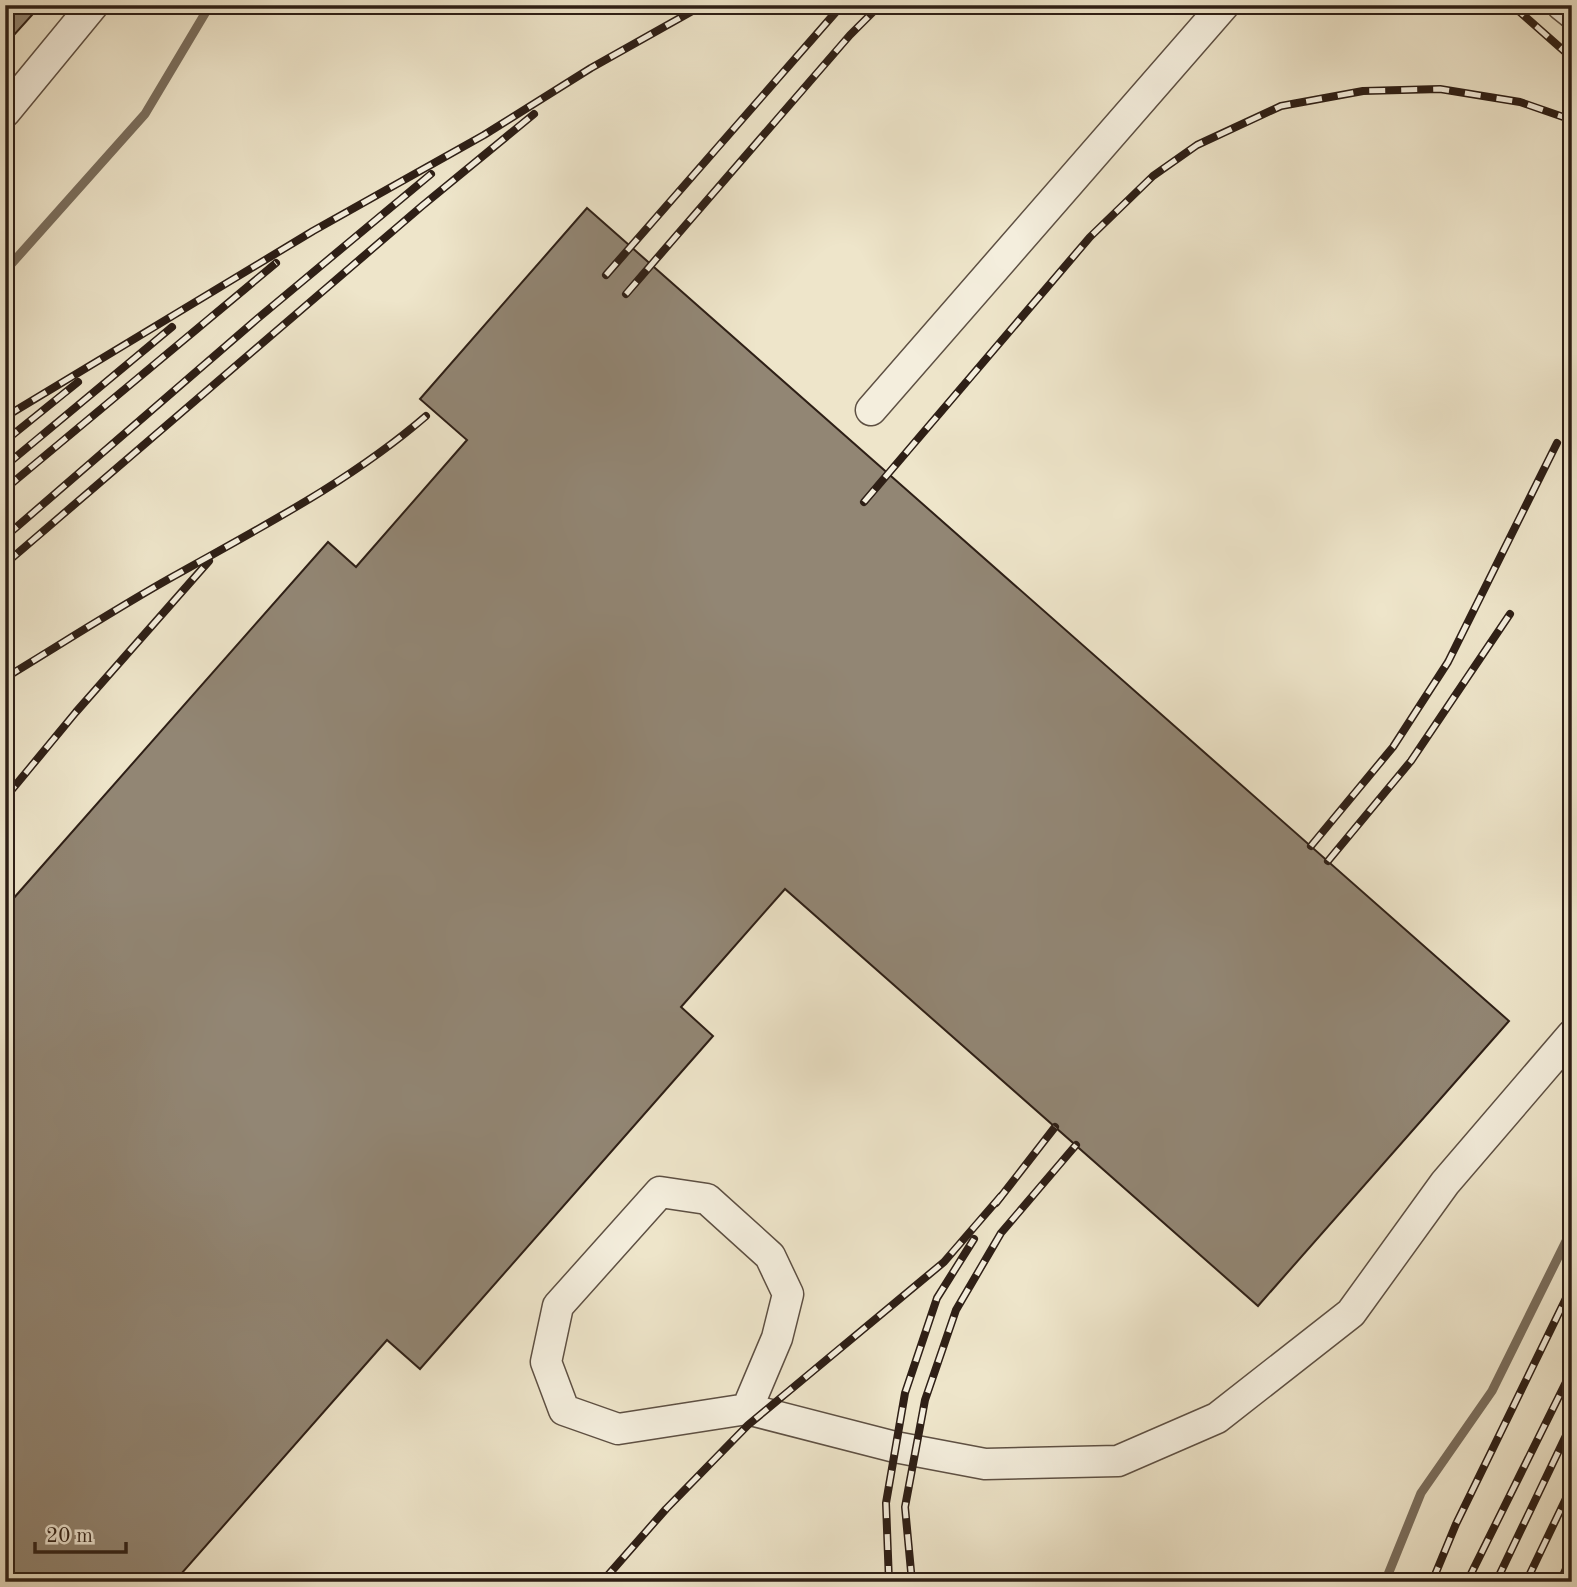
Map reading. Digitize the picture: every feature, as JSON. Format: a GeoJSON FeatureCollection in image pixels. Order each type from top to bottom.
{"type":"FeatureCollection","features":[{"type":"Feature","properties":{"kind":"lane"},"geometry":{"type":"LineString","coordinates":[[5,112],[93,5]]}},
{"type":"Feature","properties":{"kind":"lane"},"geometry":{"type":"LineString","coordinates":[[871,410],[1224,5]]}},
{"type":"Feature","properties":{"kind":"lane"},"geometry":{"type":"LineString","coordinates":[[1562,5],[1572,13]]}},
{"type":"Feature","properties":{"kind":"lane"},"geometry":{"type":"LineString","coordinates":[[747,1409],[777,1338],[788,1294],[770,1256],[707,1199],[660,1192],[558,1306],[546,1362],[564,1410],[618,1429],[747,1409],[895,1447],[985,1464],[1118,1461],[1217,1418],[1351,1313],[1445,1183],[1572,1035]]}},
{"type":"Feature","properties":{"kind":"building"},"geometry":{"type":"Polygon","coordinates":[[[5,5],[41,5],[5,45],[5,5]]]}},
{"type":"Feature","properties":{"kind":"building"},"geometry":{"type":"Polygon","coordinates":[[[587,208],[1509,1021],[1258,1306],[785,889],[681,1007],[713,1036],[420,1369],[387,1340],[174,1582],[5,1582],[5,908],[328,542],[356,567],[467,440],[420,399],[587,208]]]}},
{"type":"Feature","properties":{"kind":"waterway"},"geometry":{"type":"LineString","coordinates":[[5,271],[145,114],[210,5]]}},
{"type":"Feature","properties":{"kind":"waterway"},"geometry":{"type":"LineString","coordinates":[[1385,1582],[1421,1493],[1492,1391],[1572,1229]]}},
{"type":"Feature","properties":{"kind":"railway"},"geometry":{"type":"LineString","coordinates":[[5,417],[313,231],[484,135],[591,68],[703,5]]}},
{"type":"Feature","properties":{"kind":"railway"},"geometry":{"type":"LineString","coordinates":[[606,275],[842,5]]}},
{"type":"Feature","properties":{"kind":"railway"},"geometry":{"type":"LineString","coordinates":[[626,294],[850,35],[880,5]]}},
{"type":"Feature","properties":{"kind":"railway"},"geometry":{"type":"LineString","coordinates":[[1512,5],[1572,58]]}},
{"type":"Feature","properties":{"kind":"railway"},"geometry":{"type":"LineString","coordinates":[[864,502],[1090,237],[1153,176],[1197,145],[1281,106],[1363,91],[1440,89],[1520,102],[1572,120]]}},
{"type":"Feature","properties":{"kind":"railway"},"geometry":{"type":"LineString","coordinates":[[5,564],[422,206],[534,114]]}},
{"type":"Feature","properties":{"kind":"railway"},"geometry":{"type":"LineString","coordinates":[[5,537],[257,319],[431,174]]}},
{"type":"Feature","properties":{"kind":"railway"},"geometry":{"type":"LineString","coordinates":[[5,489],[276,263]]}},
{"type":"Feature","properties":{"kind":"railway"},"geometry":{"type":"LineString","coordinates":[[5,466],[172,327]]}},
{"type":"Feature","properties":{"kind":"railway"},"geometry":{"type":"LineString","coordinates":[[5,441],[78,382]]}},
{"type":"Feature","properties":{"kind":"railway"},"geometry":{"type":"LineString","coordinates":[[5,678],[336,482],[367,462],[426,416]]}},
{"type":"Feature","properties":{"kind":"railway"},"geometry":{"type":"LineString","coordinates":[[1311,846],[1393,747],[1448,662],[1557,443]]}},
{"type":"Feature","properties":{"kind":"railway"},"geometry":{"type":"LineString","coordinates":[[5,798],[76,712],[209,561]]}},
{"type":"Feature","properties":{"kind":"railway"},"geometry":{"type":"LineString","coordinates":[[1328,861],[1411,761],[1510,614]]}},
{"type":"Feature","properties":{"kind":"railway"},"geometry":{"type":"LineString","coordinates":[[996,1203],[1055,1127]]}},
{"type":"Feature","properties":{"kind":"railway"},"geometry":{"type":"LineString","coordinates":[[912,1582],[905,1507],[925,1400],[956,1310],[1001,1233],[1076,1145]]}},
{"type":"Feature","properties":{"kind":"railway"},"geometry":{"type":"LineString","coordinates":[[602,1582],[666,1509],[748,1425],[944,1262],[1001,1196]]}},
{"type":"Feature","properties":{"kind":"railway"},"geometry":{"type":"LineString","coordinates":[[889,1582],[886,1503],[905,1393],[937,1298],[974,1239]]}},
{"type":"Feature","properties":{"kind":"railway"},"geometry":{"type":"LineString","coordinates":[[1432,1582],[1456,1524],[1572,1286]]}},
{"type":"Feature","properties":{"kind":"railway"},"geometry":{"type":"LineString","coordinates":[[1467,1582],[1572,1370]]}},
{"type":"Feature","properties":{"kind":"railway"},"geometry":{"type":"LineString","coordinates":[[1496,1582],[1572,1423]]}},
{"type":"Feature","properties":{"kind":"railway"},"geometry":{"type":"LineString","coordinates":[[1526,1582],[1572,1486]]}},
{"type":"Feature","properties":{"kind":"railway"},"geometry":{"type":"LineString","coordinates":[[1560,1582],[1572,1556]]}}]}
